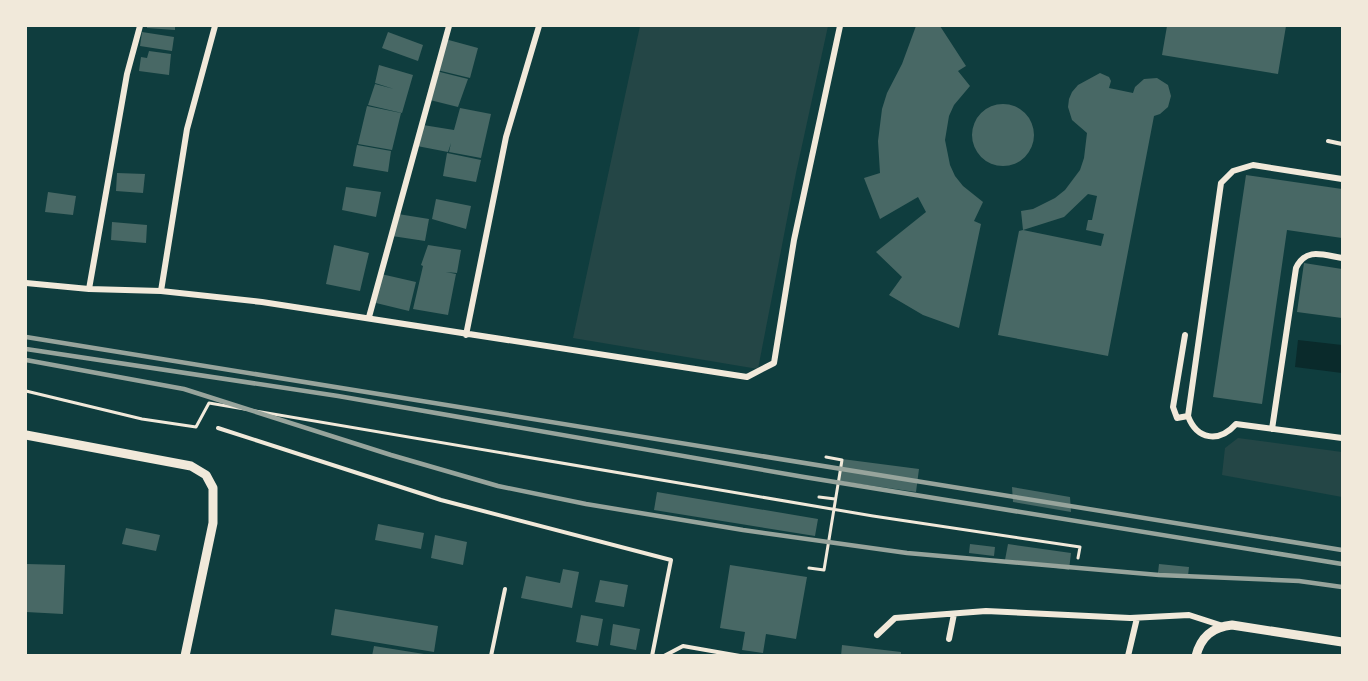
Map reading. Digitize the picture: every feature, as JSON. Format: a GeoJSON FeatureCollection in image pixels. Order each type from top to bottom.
{"type":"FeatureCollection","features":[{"type":"Feature","properties":{"kind":"street"},"geometry":{"type":"LineString","coordinates":[[89,289],[127,74],[140,26]]}},
{"type":"Feature","properties":{"kind":"street"},"geometry":{"type":"LineString","coordinates":[[161,291],[187,129],[215,26]]}},
{"type":"Feature","properties":{"kind":"street"},"geometry":{"type":"LineString","coordinates":[[369,317],[449,26]]}},
{"type":"Feature","properties":{"kind":"street"},"geometry":{"type":"LineString","coordinates":[[466,335],[506,137],[539,26]]}},
{"type":"Feature","properties":{"kind":"street"},"geometry":{"type":"LineString","coordinates":[[26,283],[89,289],[161,291],[262,302],[747,377],[774,363],[794,240],[840,26]]}},
{"type":"Feature","properties":{"kind":"street"},"geometry":{"type":"LineString","coordinates":[[1342,179],[1253,165],[1233,171],[1221,183],[1188,416],[1196,430],[1209,436],[1224,435],[1236,424],[1342,438]]}},
{"type":"Feature","properties":{"kind":"street"},"geometry":{"type":"LineString","coordinates":[[1272,429],[1296,268],[1301,258],[1307,255],[1342,258]]}},
{"type":"Feature","properties":{"kind":"street"},"geometry":{"type":"LineString","coordinates":[[1185,335],[1173,407],[1177,418],[1188,416]]}},
{"type":"Feature","properties":{"kind":"street"},"geometry":{"type":"LineString","coordinates":[[26,435],[191,466],[206,475],[213,488],[213,523],[185,656]]}},
{"type":"Feature","properties":{"kind":"street"},"geometry":{"type":"LineString","coordinates":[[877,635],[895,618],[986,611],[1137,618],[1189,615],[1224,626]]}},
{"type":"Feature","properties":{"kind":"street"},"geometry":{"type":"LineString","coordinates":[[949,639],[954,614]]}},
{"type":"Feature","properties":{"kind":"street"},"geometry":{"type":"LineString","coordinates":[[1128,656],[1137,618]]}},
{"type":"Feature","properties":{"kind":"street"},"geometry":{"type":"LineString","coordinates":[[1196,656],[1202,640],[1208,633],[1233,625],[1342,642]]}},
{"type":"Feature","properties":{"kind":"lane"},"geometry":{"type":"LineString","coordinates":[[1328,141],[1342,144]]}},
{"type":"Feature","properties":{"kind":"lane"},"geometry":{"type":"LineString","coordinates":[[218,428],[441,500],[671,560],[652,656]]}},
{"type":"Feature","properties":{"kind":"lane"},"geometry":{"type":"LineString","coordinates":[[491,656],[505,589]]}},
{"type":"Feature","properties":{"kind":"lane"},"geometry":{"type":"LineString","coordinates":[[664,656],[683,646],[740,656]]}},
{"type":"Feature","properties":{"kind":"path"},"geometry":{"type":"LineString","coordinates":[[26,390],[142,419],[196,427],[209,403],[873,516],[1080,547],[1078,558]]}},
{"type":"Feature","properties":{"kind":"path"},"geometry":{"type":"LineString","coordinates":[[810,568],[824,570],[842,460],[826,457]]}},
{"type":"Feature","properties":{"kind":"path"},"geometry":{"type":"LineString","coordinates":[[819,497],[835,499]]}},
{"type":"Feature","properties":{"kind":"shaded area"},"geometry":{"type":"Polygon","coordinates":[[[640,26],[828,26],[796,173],[758,369],[573,338],[640,26]]]}},
{"type":"Feature","properties":{"kind":"shaded area"},"geometry":{"type":"Polygon","coordinates":[[[1298,340],[1342,345],[1342,373],[1295,367],[1298,340]]]}},
{"type":"Feature","properties":{"kind":"shaded area"},"geometry":{"type":"Polygon","coordinates":[[[1238,438],[1342,452],[1342,497],[1222,475],[1225,448],[1238,438]]]}},
{"type":"Feature","properties":{"kind":"building"},"geometry":{"type":"Polygon","coordinates":[[[147,26],[175,26],[175,30],[147,28],[147,26]]]}},
{"type":"Feature","properties":{"kind":"building"},"geometry":{"type":"Polygon","coordinates":[[[916,26],[940,26],[966,66],[958,71],[970,86],[954,105],[949,116],[945,140],[950,165],[955,176],[963,186],[983,202],[974,221],[981,224],[959,328],[923,315],[889,295],[902,277],[876,252],[926,212],[918,197],[880,219],[864,178],[880,173],[878,141],[882,109],[916,26]]]}},
{"type":"Feature","properties":{"kind":"building"},"geometry":{"type":"Polygon","coordinates":[[[1167,26],[1286,26],[1278,74],[1162,55],[1167,26]]]}},
{"type":"Feature","properties":{"kind":"building"},"geometry":{"type":"Polygon","coordinates":[[[142,32],[174,37],[172,51],[140,46],[142,32]]]}},
{"type":"Feature","properties":{"kind":"building"},"geometry":{"type":"Polygon","coordinates":[[[388,32],[423,45],[418,61],[382,48],[388,32]]]}},
{"type":"Feature","properties":{"kind":"building"},"geometry":{"type":"Polygon","coordinates":[[[445,39],[478,48],[470,78],[437,70],[445,39]]]}},
{"type":"Feature","properties":{"kind":"building"},"geometry":{"type":"Polygon","coordinates":[[[149,51],[171,54],[169,75],[139,71],[141,57],[147,58],[149,51]]]}},
{"type":"Feature","properties":{"kind":"building"},"geometry":{"type":"Polygon","coordinates":[[[379,65],[413,75],[402,113],[368,105],[375,84],[394,89],[375,83],[379,65]]]}},
{"type":"Feature","properties":{"kind":"building"},"geometry":{"type":"Polygon","coordinates":[[[436,71],[468,79],[458,107],[430,100],[436,71]]]}},
{"type":"Feature","properties":{"kind":"building"},"geometry":{"type":"Polygon","coordinates":[[[1100,73],[1109,77],[1111,81],[1109,88],[1133,93],[1135,87],[1144,79],[1157,78],[1168,85],[1171,96],[1168,107],[1154,116],[1108,356],[998,335],[1019,231],[1023,230],[1021,211],[1033,209],[1065,190],[1080,170],[1084,158],[1087,133],[1072,120],[1068,107],[1072,92],[1078,85],[1100,73]],[[1088,194],[1064,217],[1023,230],[1101,246],[1104,234],[1086,230],[1088,220],[1092,220],[1097,196],[1088,194]]]}},
{"type":"Feature","properties":{"kind":"building"},"geometry":{"type":"Polygon","coordinates":[[[1003,104],[1015,106],[1025,113],[1032,123],[1034,135],[1032,147],[1025,157],[1015,164],[1003,166],[991,164],[981,157],[974,147],[972,135],[974,123],[981,113],[991,106],[1003,104]]]}},
{"type":"Feature","properties":{"kind":"building"},"geometry":{"type":"Polygon","coordinates":[[[367,106],[401,113],[392,150],[358,144],[367,106]]]}},
{"type":"Feature","properties":{"kind":"building"},"geometry":{"type":"Polygon","coordinates":[[[460,108],[491,114],[481,158],[449,152],[451,143],[448,152],[417,146],[423,125],[454,130],[460,108]]]}},
{"type":"Feature","properties":{"kind":"building"},"geometry":{"type":"Polygon","coordinates":[[[357,145],[391,151],[388,172],[353,166],[357,145]]]}},
{"type":"Feature","properties":{"kind":"building"},"geometry":{"type":"Polygon","coordinates":[[[447,153],[481,160],[476,182],[443,176],[447,153]]]}},
{"type":"Feature","properties":{"kind":"building"},"geometry":{"type":"Polygon","coordinates":[[[117,173],[145,174],[143,193],[116,191],[117,173]]]}},
{"type":"Feature","properties":{"kind":"building"},"geometry":{"type":"Polygon","coordinates":[[[1246,175],[1342,189],[1342,238],[1287,230],[1262,404],[1213,397],[1246,175]]]}},
{"type":"Feature","properties":{"kind":"building"},"geometry":{"type":"Polygon","coordinates":[[[346,187],[381,192],[376,217],[342,210],[346,187]]]}},
{"type":"Feature","properties":{"kind":"building"},"geometry":{"type":"Polygon","coordinates":[[[48,192],[76,196],[73,215],[45,212],[48,192]]]}},
{"type":"Feature","properties":{"kind":"building"},"geometry":{"type":"Polygon","coordinates":[[[436,199],[471,206],[466,229],[432,219],[436,199]]]}},
{"type":"Feature","properties":{"kind":"building"},"geometry":{"type":"Polygon","coordinates":[[[398,214],[429,219],[425,241],[392,236],[398,214]]]}},
{"type":"Feature","properties":{"kind":"building"},"geometry":{"type":"Polygon","coordinates":[[[112,222],[147,225],[146,243],[111,240],[112,222]]]}},
{"type":"Feature","properties":{"kind":"building"},"geometry":{"type":"Polygon","coordinates":[[[334,245],[369,253],[360,291],[326,284],[334,245]]]}},
{"type":"Feature","properties":{"kind":"building"},"geometry":{"type":"Polygon","coordinates":[[[428,245],[461,250],[457,273],[446,272],[456,274],[448,315],[413,309],[423,266],[421,265],[428,245]]]}},
{"type":"Feature","properties":{"kind":"building"},"geometry":{"type":"Polygon","coordinates":[[[1304,263],[1342,269],[1342,318],[1297,312],[1304,263]]]}},
{"type":"Feature","properties":{"kind":"building"},"geometry":{"type":"Polygon","coordinates":[[[381,274],[416,282],[409,311],[376,303],[381,274]]]}},
{"type":"Feature","properties":{"kind":"building"},"geometry":{"type":"Polygon","coordinates":[[[842,459],[919,469],[916,492],[839,481],[842,459]]]}},
{"type":"Feature","properties":{"kind":"building"},"geometry":{"type":"Polygon","coordinates":[[[1012,487],[1070,497],[1071,512],[1013,502],[1012,487]]]}},
{"type":"Feature","properties":{"kind":"building"},"geometry":{"type":"Polygon","coordinates":[[[657,492],[818,519],[815,536],[654,510],[657,492]]]}},
{"type":"Feature","properties":{"kind":"building"},"geometry":{"type":"Polygon","coordinates":[[[378,524],[424,533],[421,549],[375,540],[378,524]]]}},
{"type":"Feature","properties":{"kind":"building"},"geometry":{"type":"Polygon","coordinates":[[[126,528],[160,535],[156,551],[122,544],[126,528]]]}},
{"type":"Feature","properties":{"kind":"building"},"geometry":{"type":"Polygon","coordinates":[[[435,535],[467,542],[463,565],[431,558],[435,535]]]}},
{"type":"Feature","properties":{"kind":"building"},"geometry":{"type":"Polygon","coordinates":[[[970,544],[995,547],[994,556],[969,553],[970,544]]]}},
{"type":"Feature","properties":{"kind":"building"},"geometry":{"type":"Polygon","coordinates":[[[1008,544],[1071,553],[1069,570],[1005,560],[1008,544]]]}},
{"type":"Feature","properties":{"kind":"building"},"geometry":{"type":"Polygon","coordinates":[[[26,564],[65,565],[63,614],[26,612],[26,564]]]}},
{"type":"Feature","properties":{"kind":"building"},"geometry":{"type":"Polygon","coordinates":[[[1159,564],[1189,567],[1188,576],[1158,573],[1159,564]]]}},
{"type":"Feature","properties":{"kind":"building"},"geometry":{"type":"Polygon","coordinates":[[[730,565],[807,577],[796,639],[766,634],[763,653],[742,650],[745,632],[720,628],[730,565]]]}},
{"type":"Feature","properties":{"kind":"building"},"geometry":{"type":"Polygon","coordinates":[[[563,569],[579,572],[572,608],[521,598],[526,576],[560,583],[563,569]]]}},
{"type":"Feature","properties":{"kind":"building"},"geometry":{"type":"Polygon","coordinates":[[[600,580],[628,585],[624,607],[595,602],[600,580]]]}},
{"type":"Feature","properties":{"kind":"building"},"geometry":{"type":"Polygon","coordinates":[[[335,609],[438,626],[434,652],[331,635],[335,609]]]}},
{"type":"Feature","properties":{"kind":"building"},"geometry":{"type":"Polygon","coordinates":[[[581,615],[603,619],[598,646],[576,642],[581,615]]]}},
{"type":"Feature","properties":{"kind":"building"},"geometry":{"type":"Polygon","coordinates":[[[613,624],[640,629],[636,650],[610,645],[613,624]]]}},
{"type":"Feature","properties":{"kind":"building"},"geometry":{"type":"Polygon","coordinates":[[[842,645],[901,652],[901,656],[841,656],[842,645]]]}},
{"type":"Feature","properties":{"kind":"building"},"geometry":{"type":"Polygon","coordinates":[[[374,646],[424,654],[424,656],[372,656],[374,646]]]}},
{"type":"Feature","properties":{"kind":"railway"},"geometry":{"type":"LineString","coordinates":[[26,337],[1342,550]]}},
{"type":"Feature","properties":{"kind":"railway"},"geometry":{"type":"LineString","coordinates":[[26,349],[338,396],[804,477],[1342,564]]}},
{"type":"Feature","properties":{"kind":"railway"},"geometry":{"type":"LineString","coordinates":[[26,360],[184,389],[391,455],[498,486],[586,504],[743,530],[907,553],[1159,575],[1299,581],[1342,587]]}}]}
